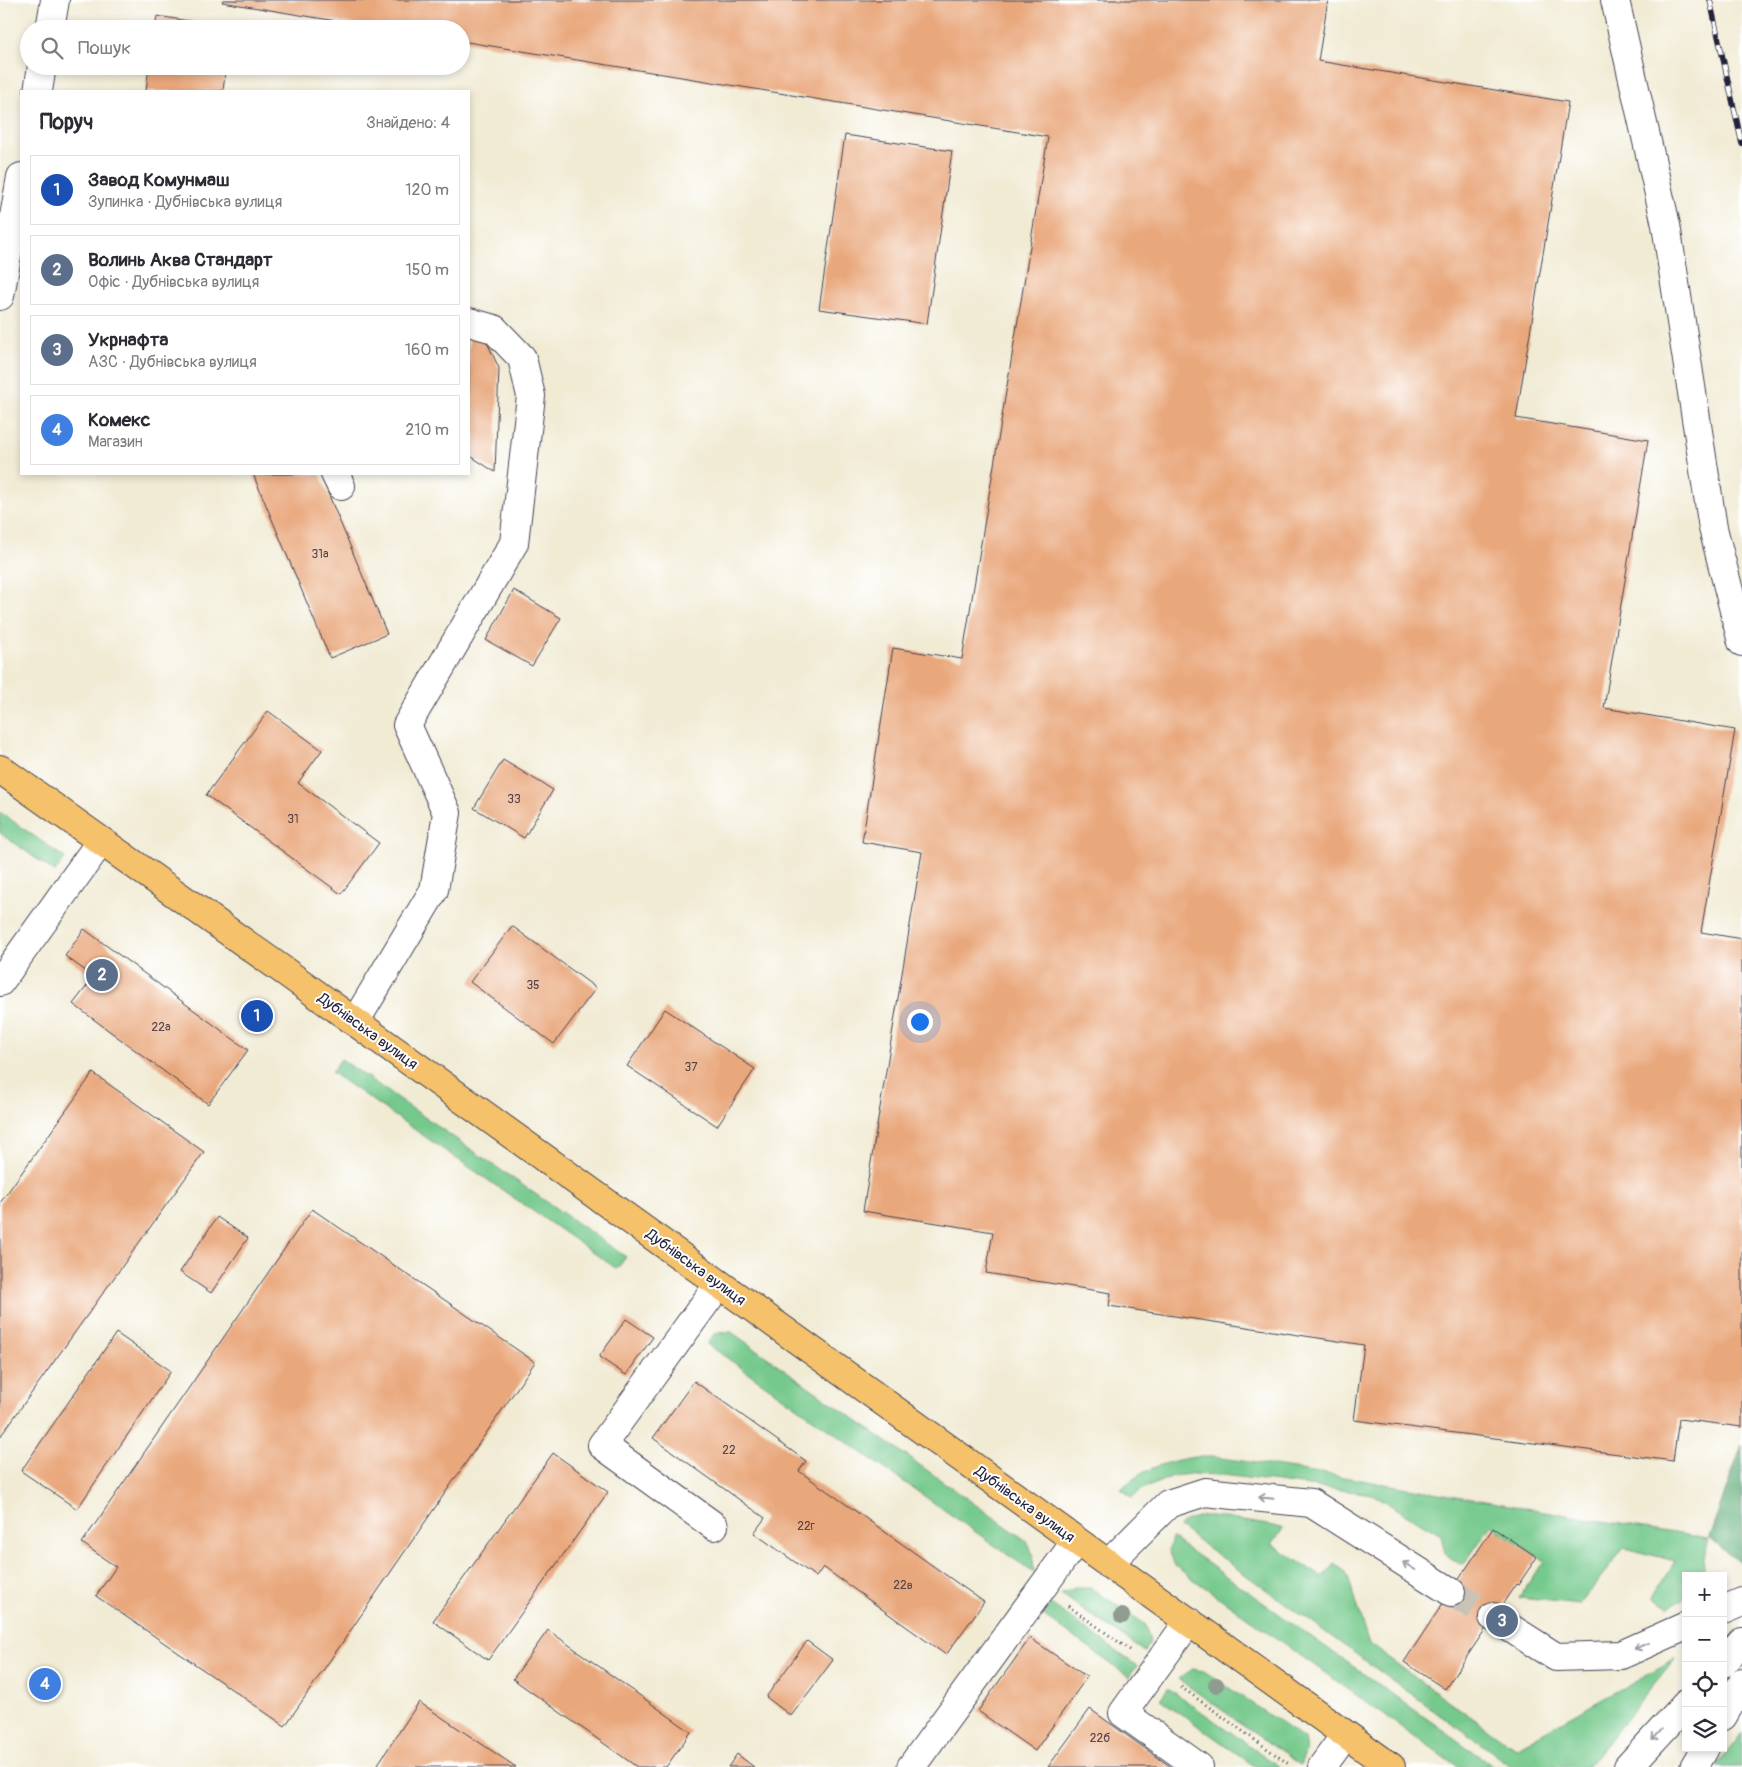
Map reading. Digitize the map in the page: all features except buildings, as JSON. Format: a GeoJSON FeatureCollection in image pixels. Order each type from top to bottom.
{"type":"FeatureCollection","features":[{"type":"Feature","properties":{"kind":"main road","name":"Дубнівська вулиця"},"geometry":{"type":"LineString","coordinates":[[0,769],[1345,1734],[1380,1764]]}},
{"type":"Feature","properties":{"kind":"street"},"geometry":{"type":"LineString","coordinates":[[52,20],[55,0]]}},
{"type":"Feature","properties":{"kind":"street"},"geometry":{"type":"LineString","coordinates":[[1615,0],[1666,225],[1713,528],[1742,642]]}},
{"type":"Feature","properties":{"kind":"street"},"geometry":{"type":"LineString","coordinates":[[38,90],[41,75]]}},
{"type":"Feature","properties":{"kind":"street"},"geometry":{"type":"LineString","coordinates":[[0,296],[16,230],[20,188]]}},
{"type":"Feature","properties":{"kind":"street"},"geometry":{"type":"LineString","coordinates":[[355,1022],[434,890],[436,880],[447,814],[407,725],[514,543],[531,396],[522,358],[494,328],[470,322]]}},
{"type":"Feature","properties":{"kind":"street"},"geometry":{"type":"LineString","coordinates":[[0,982],[101,841]]}},
{"type":"Feature","properties":{"kind":"street"},"geometry":{"type":"LineString","coordinates":[[714,1526],[602,1445],[719,1284]]}},
{"type":"Feature","properties":{"kind":"street"},"geometry":{"type":"LineString","coordinates":[[1108,1564],[1168,1504],[1205,1492],[1310,1503],[1451,1592]]}},
{"type":"Feature","properties":{"kind":"street"},"geometry":{"type":"LineString","coordinates":[[910,1767],[1076,1541]]}},
{"type":"Feature","properties":{"kind":"street"},"geometry":{"type":"LineString","coordinates":[[1727,1608],[1742,1602]]}},
{"type":"Feature","properties":{"kind":"street"},"geometry":{"type":"LineString","coordinates":[[1493,1617],[1556,1657],[1620,1655],[1682,1628]]}},
{"type":"Feature","properties":{"kind":"street"},"geometry":{"type":"LineString","coordinates":[[1189,1622],[1123,1712],[1199,1767]]}},
{"type":"Feature","properties":{"kind":"street"},"geometry":{"type":"LineString","coordinates":[[1724,1662],[1742,1642]]}},
{"type":"Feature","properties":{"kind":"street"},"geometry":{"type":"LineString","coordinates":[[1727,1709],[1742,1683]]}},
{"type":"Feature","properties":{"kind":"street"},"geometry":{"type":"LineString","coordinates":[[1628,1767],[1683,1707]]}},
{"type":"Feature","properties":{"kind":"street"},"geometry":{"type":"LineString","coordinates":[[1322,1767],[1345,1734]]}},
{"type":"Feature","properties":{"kind":"street"},"geometry":{"type":"LineString","coordinates":[[1694,1767],[1703,1752]]}},
{"type":"Feature","properties":{"kind":"green space"},"geometry":{"type":"Polygon","coordinates":[[[0,812],[65,858],[55,872],[0,833],[0,812]]]}},
{"type":"Feature","properties":{"kind":"green space"},"geometry":{"type":"Polygon","coordinates":[[[341,1059],[626,1257],[617,1269],[331,1072],[341,1059]]]}},
{"type":"Feature","properties":{"kind":"green space"},"geometry":{"type":"Polygon","coordinates":[[[730,1331],[1027,1541],[1033,1555],[1034,1573],[707,1344],[715,1334],[730,1331]]]}},
{"type":"Feature","properties":{"kind":"green space"},"geometry":{"type":"Polygon","coordinates":[[[1742,1445],[1742,1564],[1709,1537],[1742,1445]]]}},
{"type":"Feature","properties":{"kind":"green space"},"geometry":{"type":"Polygon","coordinates":[[[1195,1457],[1236,1460],[1709,1539],[1705,1553],[1705,1572],[1682,1572],[1682,1600],[1670,1607],[1655,1598],[1655,1594],[1675,1561],[1624,1548],[1580,1604],[1519,1598],[1544,1561],[1491,1525],[1463,1566],[1445,1554],[1441,1535],[1372,1494],[1223,1475],[1191,1474],[1173,1476],[1143,1489],[1132,1497],[1121,1489],[1146,1471],[1175,1461],[1195,1457]]]}},
{"type":"Feature","properties":{"kind":"green space"},"geometry":{"type":"Polygon","coordinates":[[[1201,1516],[1212,1516],[1283,1529],[1272,1544],[1322,1577],[1334,1563],[1344,1570],[1370,1645],[1515,1748],[1676,1658],[1587,1767],[1513,1767],[1179,1527],[1184,1521],[1201,1516]]]}},
{"type":"Feature","properties":{"kind":"green space"},"geometry":{"type":"Polygon","coordinates":[[[1172,1538],[1495,1767],[1457,1767],[1175,1566],[1169,1550],[1172,1538]]]}},
{"type":"Feature","properties":{"kind":"green space"},"geometry":{"type":"Polygon","coordinates":[[[1075,1588],[1091,1588],[1145,1624],[1150,1642],[1145,1652],[1061,1594],[1075,1588]]]}},
{"type":"Feature","properties":{"kind":"green space"},"geometry":{"type":"Polygon","coordinates":[[[1051,1604],[1137,1666],[1129,1677],[1043,1615],[1051,1604]]]}},
{"type":"Feature","properties":{"kind":"green space"},"geometry":{"type":"Polygon","coordinates":[[[1193,1669],[1204,1671],[1304,1739],[1306,1750],[1300,1765],[1178,1679],[1193,1669]]]}},
{"type":"Feature","properties":{"kind":"green space"},"geometry":{"type":"Polygon","coordinates":[[[1168,1688],[1280,1767],[1256,1767],[1160,1699],[1168,1688]]]}},
{"type":"Feature","properties":{"kind":"green space"},"geometry":{"type":"Polygon","coordinates":[[[1742,1733],[1742,1767],[1716,1767],[1742,1733]]]}},
{"type":"Feature","properties":{"kind":"tunnel"},"geometry":{"type":"LineString","coordinates":[[1451,1592],[1493,1617]]}},
{"type":"Feature","properties":{"kind":"railway"},"geometry":{"type":"LineString","coordinates":[[1710,0],[1742,144]]}},
{"type":"Feature","properties":{"kind":"place","name":"Волинь Аква Стандарт"},"geometry":{"type":"Point","coordinates":[102,975]}},
{"type":"Feature","properties":{"kind":"place","name":"Завод Комунмаш"},"geometry":{"type":"Point","coordinates":[257,1016]}},
{"type":"Feature","properties":{"kind":"place","name":"Укрнафта"},"geometry":{"type":"Point","coordinates":[1502,1621]}},
{"type":"Feature","properties":{"kind":"place","name":"Комекс"},"geometry":{"type":"Point","coordinates":[45,1684]}}]}
